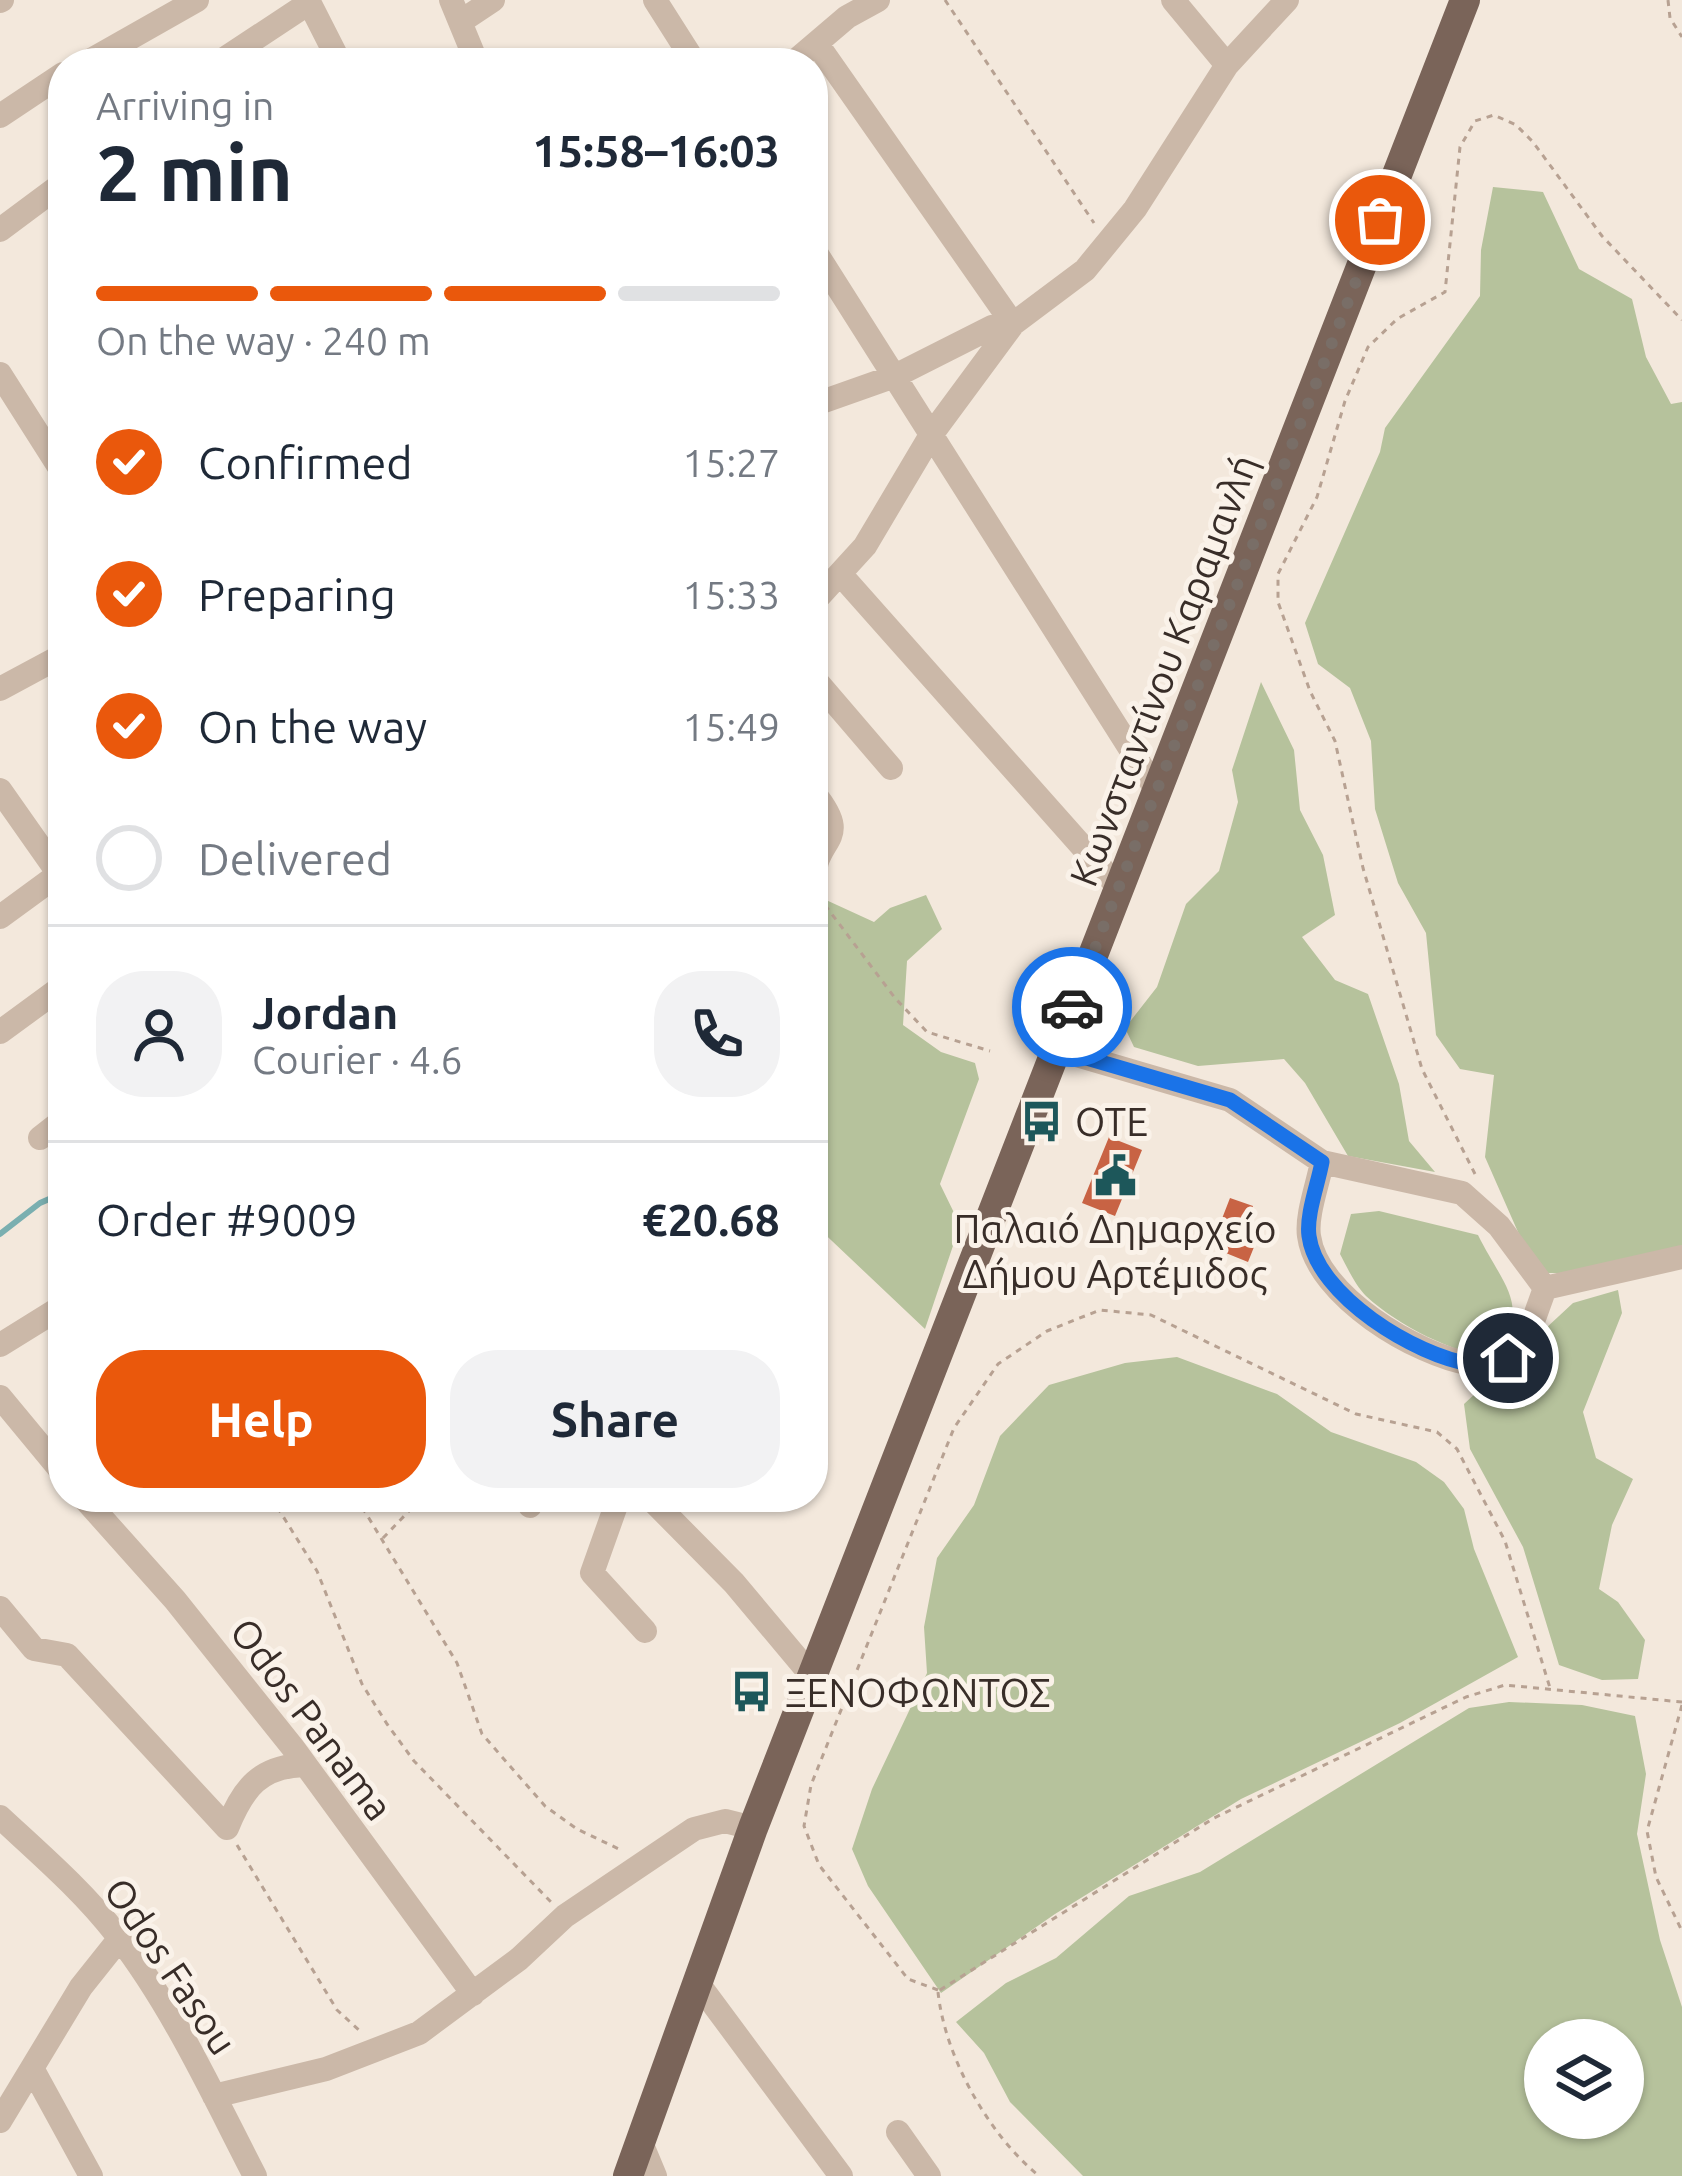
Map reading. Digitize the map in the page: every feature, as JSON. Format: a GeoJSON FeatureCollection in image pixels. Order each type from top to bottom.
{"type":"FeatureCollection","features":[{"type":"Feature","properties":{"kind":"main road","name":"Κωνσταντίνου Καραμανλή"},"geometry":{"type":"LineString","coordinates":[[628,2176],[753,1828],[1465,0]]}},
{"type":"Feature","properties":{"kind":"street"},"geometry":{"type":"LineString","coordinates":[[112,48],[197,0]]}},
{"type":"Feature","properties":{"kind":"street"},"geometry":{"type":"LineString","coordinates":[[472,48],[458,10],[493,0]]}},
{"type":"Feature","properties":{"kind":"street"},"geometry":{"type":"LineString","coordinates":[[655,0],[685,48]]}},
{"type":"Feature","properties":{"kind":"street"},"geometry":{"type":"LineString","coordinates":[[812,48],[847,17],[878,0]]}},
{"type":"Feature","properties":{"kind":"street"},"geometry":{"type":"LineString","coordinates":[[1172,0],[1227,65]]}},
{"type":"Feature","properties":{"kind":"street"},"geometry":{"type":"LineString","coordinates":[[828,589],[866,546],[931,435],[1013,324],[1085,270],[1110,242],[1227,65],[1286,0]]}},
{"type":"Feature","properties":{"kind":"street"},"geometry":{"type":"LineString","coordinates":[[240,48],[309,1],[332,48]]}},
{"type":"Feature","properties":{"kind":"street"},"geometry":{"type":"LineString","coordinates":[[817,44],[820,48]]}},
{"type":"Feature","properties":{"kind":"street"},"geometry":{"type":"LineString","coordinates":[[828,60],[1013,324]]}},
{"type":"Feature","properties":{"kind":"street"},"geometry":{"type":"LineString","coordinates":[[0,116],[48,84]]}},
{"type":"Feature","properties":{"kind":"street"},"geometry":{"type":"LineString","coordinates":[[0,230],[48,194]]}},
{"type":"Feature","properties":{"kind":"street"},"geometry":{"type":"LineString","coordinates":[[828,271],[1157,791]]}},
{"type":"Feature","properties":{"kind":"street"},"geometry":{"type":"LineString","coordinates":[[828,400],[895,376],[992,327],[1013,324]]}},
{"type":"Feature","properties":{"kind":"street"},"geometry":{"type":"LineString","coordinates":[[0,374],[48,449]]}},
{"type":"Feature","properties":{"kind":"street"},"geometry":{"type":"LineString","coordinates":[[842,576],[1119,888]]}},
{"type":"Feature","properties":{"kind":"street"},"geometry":{"type":"LineString","coordinates":[[0,689],[48,663]]}},
{"type":"Feature","properties":{"kind":"street"},"geometry":{"type":"LineString","coordinates":[[828,694],[892,768]]}},
{"type":"Feature","properties":{"kind":"street"},"geometry":{"type":"LineString","coordinates":[[2,798],[48,856]]}},
{"type":"Feature","properties":{"kind":"street"},"geometry":{"type":"LineString","coordinates":[[0,917],[48,882]]}},
{"type":"Feature","properties":{"kind":"street"},"geometry":{"type":"LineString","coordinates":[[0,1032],[48,997]]}},
{"type":"Feature","properties":{"kind":"street"},"geometry":{"type":"LineString","coordinates":[[1056,1049],[1230,1100],[1322,1162],[1434,1184],[1478,1204],[1545,1288]]}},
{"type":"Feature","properties":{"kind":"street"},"geometry":{"type":"LineString","coordinates":[[40,1138],[48,1132]]}},
{"type":"Feature","properties":{"kind":"street"},"geometry":{"type":"LineString","coordinates":[[1322,1162],[1309,1235],[1324,1278],[1372,1321],[1473,1364],[1508,1358],[1531,1327],[1545,1288]]}},
{"type":"Feature","properties":{"kind":"street"},"geometry":{"type":"LineString","coordinates":[[1545,1288],[1682,1257]]}},
{"type":"Feature","properties":{"kind":"street"},"geometry":{"type":"LineString","coordinates":[[0,1345],[48,1315]]}},
{"type":"Feature","properties":{"kind":"street"},"geometry":{"type":"LineString","coordinates":[[0,1397],[48,1455]]}},
{"type":"Feature","properties":{"kind":"street","name":"Odos Panama"},"geometry":{"type":"LineString","coordinates":[[96,1512],[175,1600],[473,1994]]}},
{"type":"Feature","properties":{"kind":"street"},"geometry":{"type":"LineString","coordinates":[[614,1512],[592,1574],[645,1631]]}},
{"type":"Feature","properties":{"kind":"street"},"geometry":{"type":"LineString","coordinates":[[664,1512],[734,1583],[812,1676]]}},
{"type":"Feature","properties":{"kind":"street"},"geometry":{"type":"LineString","coordinates":[[0,1608],[34,1649],[68,1655],[227,1828],[244,1791],[260,1776],[279,1765],[304,1765]]}},
{"type":"Feature","properties":{"kind":"street","name":"Odos Fasou"},"geometry":{"type":"LineString","coordinates":[[0,1817],[80,1891],[120,1939],[214,2096],[255,2176]]}},
{"type":"Feature","properties":{"kind":"street"},"geometry":{"type":"LineString","coordinates":[[214,2096],[261,2088],[419,2033],[565,1916],[672,1842],[707,1823],[725,1821],[753,1828]]}},
{"type":"Feature","properties":{"kind":"street"},"geometry":{"type":"LineString","coordinates":[[0,2121],[81,1987],[120,1939]]}},
{"type":"Feature","properties":{"kind":"street"},"geometry":{"type":"LineString","coordinates":[[697,1982],[841,2176]]}},
{"type":"Feature","properties":{"kind":"street"},"geometry":{"type":"LineString","coordinates":[[33,2070],[91,2176]]}},
{"type":"Feature","properties":{"kind":"street"},"geometry":{"type":"LineString","coordinates":[[898,2132],[929,2176]]}},
{"type":"Feature","properties":{"kind":"street"},"geometry":{"type":"LineString","coordinates":[[640,2140],[655,2176]]}},
{"type":"Feature","properties":{"kind":"path"},"geometry":{"type":"LineString","coordinates":[[945,0],[1084,211],[1110,242]]}},
{"type":"Feature","properties":{"kind":"path"},"geometry":{"type":"LineString","coordinates":[[1668,0],[1670,18],[1682,38]]}},
{"type":"Feature","properties":{"kind":"path"},"geometry":{"type":"LineString","coordinates":[[1478,1204],[1482,1189],[1422,1069],[1363,868],[1336,741],[1288,636],[1277,602],[1278,574],[1317,497],[1345,401],[1368,347],[1397,319],[1444,292],[1460,147],[1475,121],[1494,115],[1516,125],[1602,236],[1682,320]]}},
{"type":"Feature","properties":{"kind":"path"},"geometry":{"type":"LineString","coordinates":[[828,906],[895,998],[927,1032],[990,1051]]}},
{"type":"Feature","properties":{"kind":"path"},"geometry":{"type":"LineString","coordinates":[[938,1990],[908,1979],[819,1865],[803,1826],[811,1785],[954,1428],[998,1364],[1047,1330],[1100,1310],[1151,1315],[1356,1414],[1437,1432],[1457,1449],[1505,1541],[1550,1688]]}},
{"type":"Feature","properties":{"kind":"path"},"geometry":{"type":"LineString","coordinates":[[280,1512],[317,1571],[362,1684],[387,1724],[414,1761],[565,1916]]}},
{"type":"Feature","properties":{"kind":"path"},"geometry":{"type":"LineString","coordinates":[[365,1512],[458,1663],[482,1734],[560,1817],[646,1863]]}},
{"type":"Feature","properties":{"kind":"path"},"geometry":{"type":"LineString","coordinates":[[381,1540],[408,1512]]}},
{"type":"Feature","properties":{"kind":"path"},"geometry":{"type":"LineString","coordinates":[[938,1990],[1214,1818],[1466,1697],[1505,1685],[1682,1704],[1646,1831],[1656,1876],[1682,1931]]}},
{"type":"Feature","properties":{"kind":"path"},"geometry":{"type":"LineString","coordinates":[[227,1828],[338,2010],[379,2048]]}},
{"type":"Feature","properties":{"kind":"path"},"geometry":{"type":"LineString","coordinates":[[938,1990],[942,2025],[955,2060],[1005,2147],[1040,2176]]}},
{"type":"Feature","properties":{"kind":"green space"},"geometry":{"type":"Polygon","coordinates":[[[1493,187],[1543,192],[1579,269],[1632,299],[1646,357],[1671,404],[1682,402],[1682,1246],[1570,1273],[1536,1273],[1485,1157],[1494,1075],[1460,1069],[1436,1035],[1426,933],[1398,883],[1375,809],[1371,741],[1350,688],[1318,664],[1305,623],[1380,452],[1385,428],[1480,296],[1481,250],[1493,187]]]}},
{"type":"Feature","properties":{"kind":"green space"},"geometry":{"type":"Polygon","coordinates":[[[1261,682],[1294,750],[1300,810],[1323,855],[1335,915],[1302,937],[1335,980],[1368,994],[1399,1084],[1409,1141],[1435,1172],[1348,1156],[1305,1083],[1284,1059],[1198,1066],[1134,1047],[1125,1028],[1157,987],[1186,904],[1219,871],[1238,802],[1232,770],[1261,682]]]}},
{"type":"Feature","properties":{"kind":"green space"},"geometry":{"type":"Polygon","coordinates":[[[926,895],[942,929],[907,961],[903,1025],[941,1052],[975,1063],[979,1079],[940,1184],[960,1225],[925,1329],[828,1237],[828,901],[874,922],[890,908],[926,895]]]}},
{"type":"Feature","properties":{"kind":"green space"},"geometry":{"type":"Polygon","coordinates":[[[1379,1211],[1478,1235],[1505,1283],[1513,1310],[1496,1361],[1427,1336],[1362,1292],[1340,1254],[1351,1214],[1379,1211]]]}},
{"type":"Feature","properties":{"kind":"green space"},"geometry":{"type":"Polygon","coordinates":[[[1618,1290],[1622,1313],[1583,1412],[1596,1458],[1633,1479],[1612,1525],[1599,1589],[1618,1602],[1645,1640],[1638,1679],[1602,1680],[1559,1665],[1523,1547],[1470,1449],[1464,1404],[1573,1303],[1618,1290]]]}},
{"type":"Feature","properties":{"kind":"green space"},"geometry":{"type":"Polygon","coordinates":[[[1177,1357],[1277,1394],[1331,1432],[1416,1462],[1444,1482],[1464,1509],[1474,1549],[1518,1657],[1400,1723],[1241,1799],[1055,1914],[941,1993],[868,1886],[852,1849],[872,1789],[927,1673],[924,1627],[937,1558],[974,1505],[1000,1436],[1049,1385],[1125,1363],[1177,1357]]]}},
{"type":"Feature","properties":{"kind":"green space"},"geometry":{"type":"Polygon","coordinates":[[[1509,1702],[1582,1705],[1635,1716],[1646,1774],[1637,1834],[1660,1940],[1682,2007],[1682,2176],[1083,2176],[1010,2102],[984,2053],[956,2022],[1006,1983],[1056,1958],[1129,1896],[1200,1872],[1469,1708],[1509,1702]]]}},
{"type":"Feature","properties":{"kind":"building"},"geometry":{"type":"Polygon","coordinates":[[[1109,1137],[1142,1150],[1115,1216],[1082,1203],[1109,1137]]]}},
{"type":"Feature","properties":{"kind":"building"},"geometry":{"type":"Polygon","coordinates":[[[1230,1198],[1253,1206],[1243,1230],[1258,1237],[1248,1262],[1211,1247],[1230,1198]]]}},
{"type":"Feature","properties":{"kind":"waterway"},"geometry":{"type":"LineString","coordinates":[[0,1234],[48,1200]]}},
{"type":"Feature","properties":{"kind":"way so far"},"geometry":{"type":"LineString","coordinates":[[1072,1007],[1380,220]]}},
{"type":"Feature","properties":{"kind":"place","name":"ΟΤΕ"},"geometry":{"type":"Point","coordinates":[1041,1121]}},
{"type":"Feature","properties":{"kind":"place","name":"Παλαιό Δημαρχείο Δήμου Αρτέμιδος"},"geometry":{"type":"Point","coordinates":[1115,1176]}},
{"type":"Feature","properties":{"kind":"place","name":"ΞΕΝΟΦΩΝΤΟΣ"},"geometry":{"type":"Point","coordinates":[751,1692]}},
{"type":"Feature","properties":{"kind":"route"},"geometry":{"type":"LineString","coordinates":[[1072,1007],[1056,1049],[1230,1100],[1322,1162],[1309,1235],[1324,1278],[1372,1321],[1473,1364],[1508,1358]]}}]}
